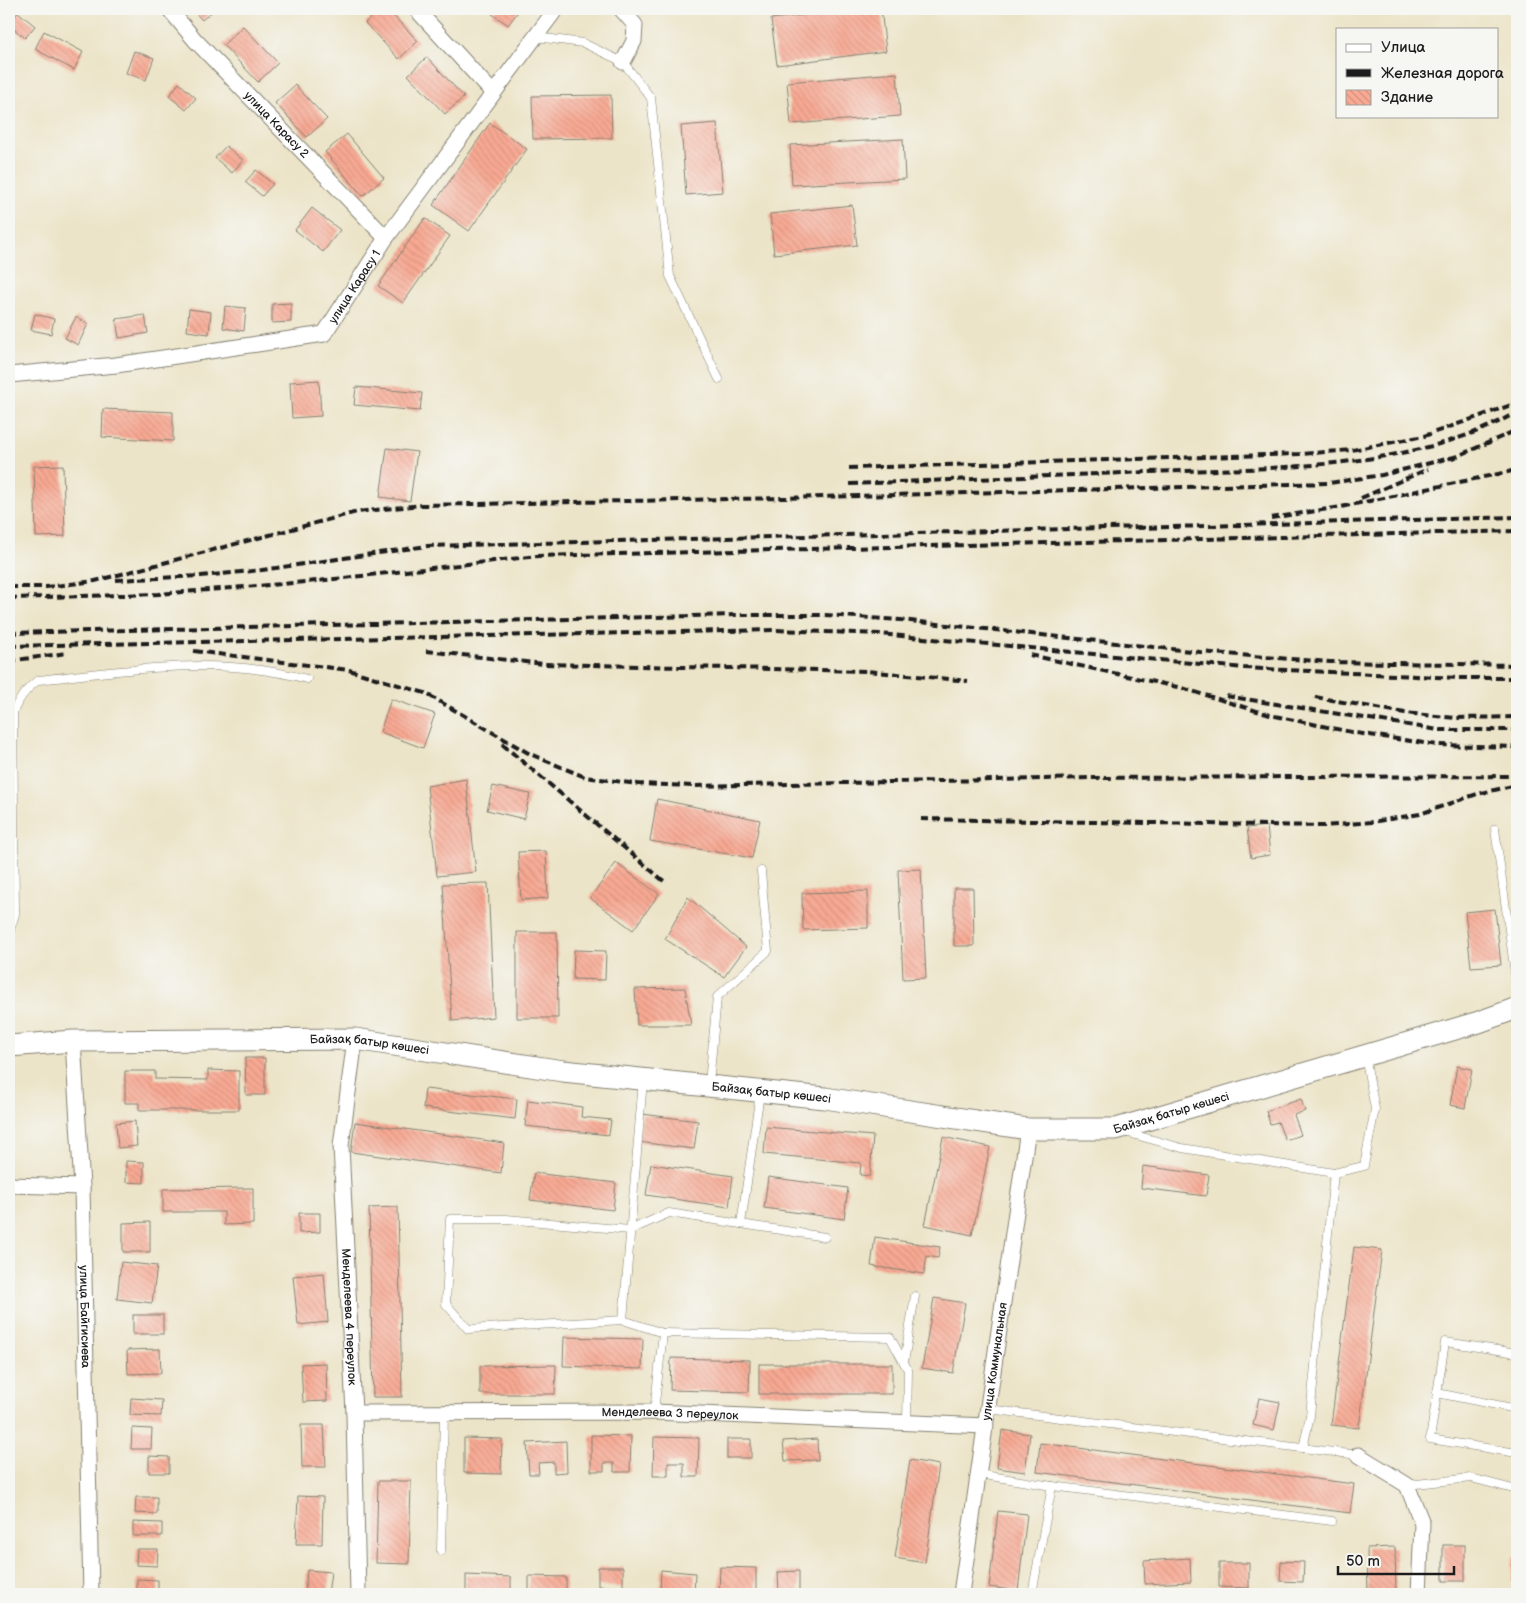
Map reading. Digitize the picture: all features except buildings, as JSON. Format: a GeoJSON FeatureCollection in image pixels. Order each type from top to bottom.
{"type":"FeatureCollection","features":[{"type":"Feature","properties":{"kind":"main road","name":"Байзақ батыр көшесі"},"geometry":{"type":"LineString","coordinates":[[9,1046],[74,1041],[355,1039],[562,1071],[825,1098],[1028,1129],[1116,1129],[1480,1022],[1517,1008]]}},
{"type":"Feature","properties":{"kind":"street","name":"улица Карасу 2"},"geometry":{"type":"LineString","coordinates":[[169,9],[195,40],[386,238]]}},
{"type":"Feature","properties":{"kind":"street"},"geometry":{"type":"LineString","coordinates":[[416,9],[493,93]]}},
{"type":"Feature","properties":{"kind":"street","name":"улица Карасу 1"},"geometry":{"type":"LineString","coordinates":[[9,375],[116,365],[324,334],[386,238],[556,9]]}},
{"type":"Feature","properties":{"kind":"street"},"geometry":{"type":"LineString","coordinates":[[621,9],[635,25]]}},
{"type":"Feature","properties":{"kind":"street"},"geometry":{"type":"LineString","coordinates":[[623,62],[634,41],[637,9]]}},
{"type":"Feature","properties":{"kind":"street","name":"Менделеева 4 переулок"},"geometry":{"type":"LineString","coordinates":[[355,1039],[342,1146],[354,1413],[358,1594]]}},
{"type":"Feature","properties":{"kind":"street","name":"улица Байгисиева"},"geometry":{"type":"LineString","coordinates":[[74,1041],[82,1187],[91,1594]]}},
{"type":"Feature","properties":{"kind":"street","name":"улица Коммунальная"},"geometry":{"type":"LineString","coordinates":[[961,1594],[1028,1129]]}},
{"type":"Feature","properties":{"kind":"street"},"geometry":{"type":"LineString","coordinates":[[9,1185],[82,1187]]}},
{"type":"Feature","properties":{"kind":"street","name":"Менделеева 3 переулок"},"geometry":{"type":"LineString","coordinates":[[354,1413],[654,1412],[986,1426]]}},
{"type":"Feature","properties":{"kind":"street"},"geometry":{"type":"LineString","coordinates":[[1358,1455],[1408,1485],[1422,1523],[1419,1594]]}},
{"type":"Feature","properties":{"kind":"lane"},"geometry":{"type":"LineString","coordinates":[[536,38],[583,43],[623,62],[651,98],[670,276],[719,379]]}},
{"type":"Feature","properties":{"kind":"lane"},"geometry":{"type":"LineString","coordinates":[[9,934],[15,914],[13,712],[23,693],[30,686],[38,680],[207,664],[259,669],[307,679]]}},
{"type":"Feature","properties":{"kind":"lane"},"geometry":{"type":"LineString","coordinates":[[1495,829],[1517,988]]}},
{"type":"Feature","properties":{"kind":"lane"},"geometry":{"type":"LineString","coordinates":[[709,1086],[717,997],[768,951],[761,871]]}},
{"type":"Feature","properties":{"kind":"lane"},"geometry":{"type":"LineString","coordinates":[[1116,1129],[1182,1148],[1334,1173],[1364,1166],[1375,1109],[1365,1056]]}},
{"type":"Feature","properties":{"kind":"lane"},"geometry":{"type":"LineString","coordinates":[[623,1320],[643,1079]]}},
{"type":"Feature","properties":{"kind":"lane"},"geometry":{"type":"LineString","coordinates":[[741,1224],[760,1091]]}},
{"type":"Feature","properties":{"kind":"lane"},"geometry":{"type":"LineString","coordinates":[[1303,1448],[1310,1416],[1334,1173]]}},
{"type":"Feature","properties":{"kind":"lane"},"geometry":{"type":"LineString","coordinates":[[825,1237],[669,1213],[630,1230],[506,1219],[450,1219],[446,1304],[468,1328],[623,1320],[663,1334],[890,1336],[908,1370],[907,1422]]}},
{"type":"Feature","properties":{"kind":"lane"},"geometry":{"type":"LineString","coordinates":[[904,1362],[915,1296]]}},
{"type":"Feature","properties":{"kind":"lane"},"geometry":{"type":"LineString","coordinates":[[654,1412],[663,1334]]}},
{"type":"Feature","properties":{"kind":"lane"},"geometry":{"type":"LineString","coordinates":[[1517,1353],[1445,1342],[1430,1439],[1517,1453]]}},
{"type":"Feature","properties":{"kind":"lane"},"geometry":{"type":"LineString","coordinates":[[1438,1392],[1517,1409]]}},
{"type":"Feature","properties":{"kind":"lane"},"geometry":{"type":"LineString","coordinates":[[988,1409],[1358,1455]]}},
{"type":"Feature","properties":{"kind":"lane"},"geometry":{"type":"LineString","coordinates":[[441,1551],[444,1413]]}},
{"type":"Feature","properties":{"kind":"lane"},"geometry":{"type":"LineString","coordinates":[[978,1474],[1052,1486],[1332,1521]]}},
{"type":"Feature","properties":{"kind":"lane"},"geometry":{"type":"LineString","coordinates":[[1408,1485],[1471,1478],[1517,1490]]}},
{"type":"Feature","properties":{"kind":"lane"},"geometry":{"type":"LineString","coordinates":[[1032,1594],[1052,1486]]}},
{"type":"Feature","properties":{"kind":"railway"},"geometry":{"type":"LineString","coordinates":[[849,468],[1300,454],[1352,450],[1424,436],[1517,403]]}},
{"type":"Feature","properties":{"kind":"railway"},"geometry":{"type":"LineString","coordinates":[[850,484],[1289,467],[1338,463],[1386,456],[1433,446],[1477,431],[1517,412]]}},
{"type":"Feature","properties":{"kind":"railway"},"geometry":{"type":"LineString","coordinates":[[1451,459],[1517,430]]}},
{"type":"Feature","properties":{"kind":"railway"},"geometry":{"type":"LineString","coordinates":[[9,587],[46,587],[95,581],[357,512],[421,505],[784,498],[1329,483],[1382,475],[1458,456]]}},
{"type":"Feature","properties":{"kind":"railway"},"geometry":{"type":"LineString","coordinates":[[1361,498],[1428,469]]}},
{"type":"Feature","properties":{"kind":"railway"},"geometry":{"type":"LineString","coordinates":[[1271,518],[1341,507],[1517,470]]}},
{"type":"Feature","properties":{"kind":"railway"},"geometry":{"type":"LineString","coordinates":[[1137,528],[1517,517]]}},
{"type":"Feature","properties":{"kind":"railway"},"geometry":{"type":"LineString","coordinates":[[116,580],[201,576],[262,570],[427,546],[1144,527]]}},
{"type":"Feature","properties":{"kind":"railway"},"geometry":{"type":"LineString","coordinates":[[9,598],[159,594],[317,581],[538,556],[1517,531]]}},
{"type":"Feature","properties":{"kind":"railway"},"geometry":{"type":"LineString","coordinates":[[9,633],[735,615],[825,615],[901,620],[1200,652],[1330,662],[1517,665]]}},
{"type":"Feature","properties":{"kind":"railway"},"geometry":{"type":"LineString","coordinates":[[9,646],[774,630],[880,634],[1244,668],[1459,678],[1517,678]]}},
{"type":"Feature","properties":{"kind":"railway"},"geometry":{"type":"LineString","coordinates":[[194,651],[349,670],[425,693],[530,754],[585,777],[638,784],[695,786],[1089,778],[1517,776]]}},
{"type":"Feature","properties":{"kind":"railway"},"geometry":{"type":"LineString","coordinates":[[426,651],[544,664],[867,671],[968,681]]}},
{"type":"Feature","properties":{"kind":"railway"},"geometry":{"type":"LineString","coordinates":[[9,661],[67,653]]}},
{"type":"Feature","properties":{"kind":"railway"},"geometry":{"type":"LineString","coordinates":[[1030,655],[1182,688],[1270,715],[1356,733],[1438,745],[1517,747]]}},
{"type":"Feature","properties":{"kind":"railway"},"geometry":{"type":"LineString","coordinates":[[1226,696],[1439,730],[1517,730]]}},
{"type":"Feature","properties":{"kind":"railway"},"geometry":{"type":"LineString","coordinates":[[1315,697],[1405,713],[1456,718],[1517,717]]}},
{"type":"Feature","properties":{"kind":"railway"},"geometry":{"type":"LineString","coordinates":[[502,744],[666,883]]}},
{"type":"Feature","properties":{"kind":"railway"},"geometry":{"type":"LineString","coordinates":[[921,819],[1324,826],[1372,822],[1420,814],[1477,794],[1517,785]]}}]}
